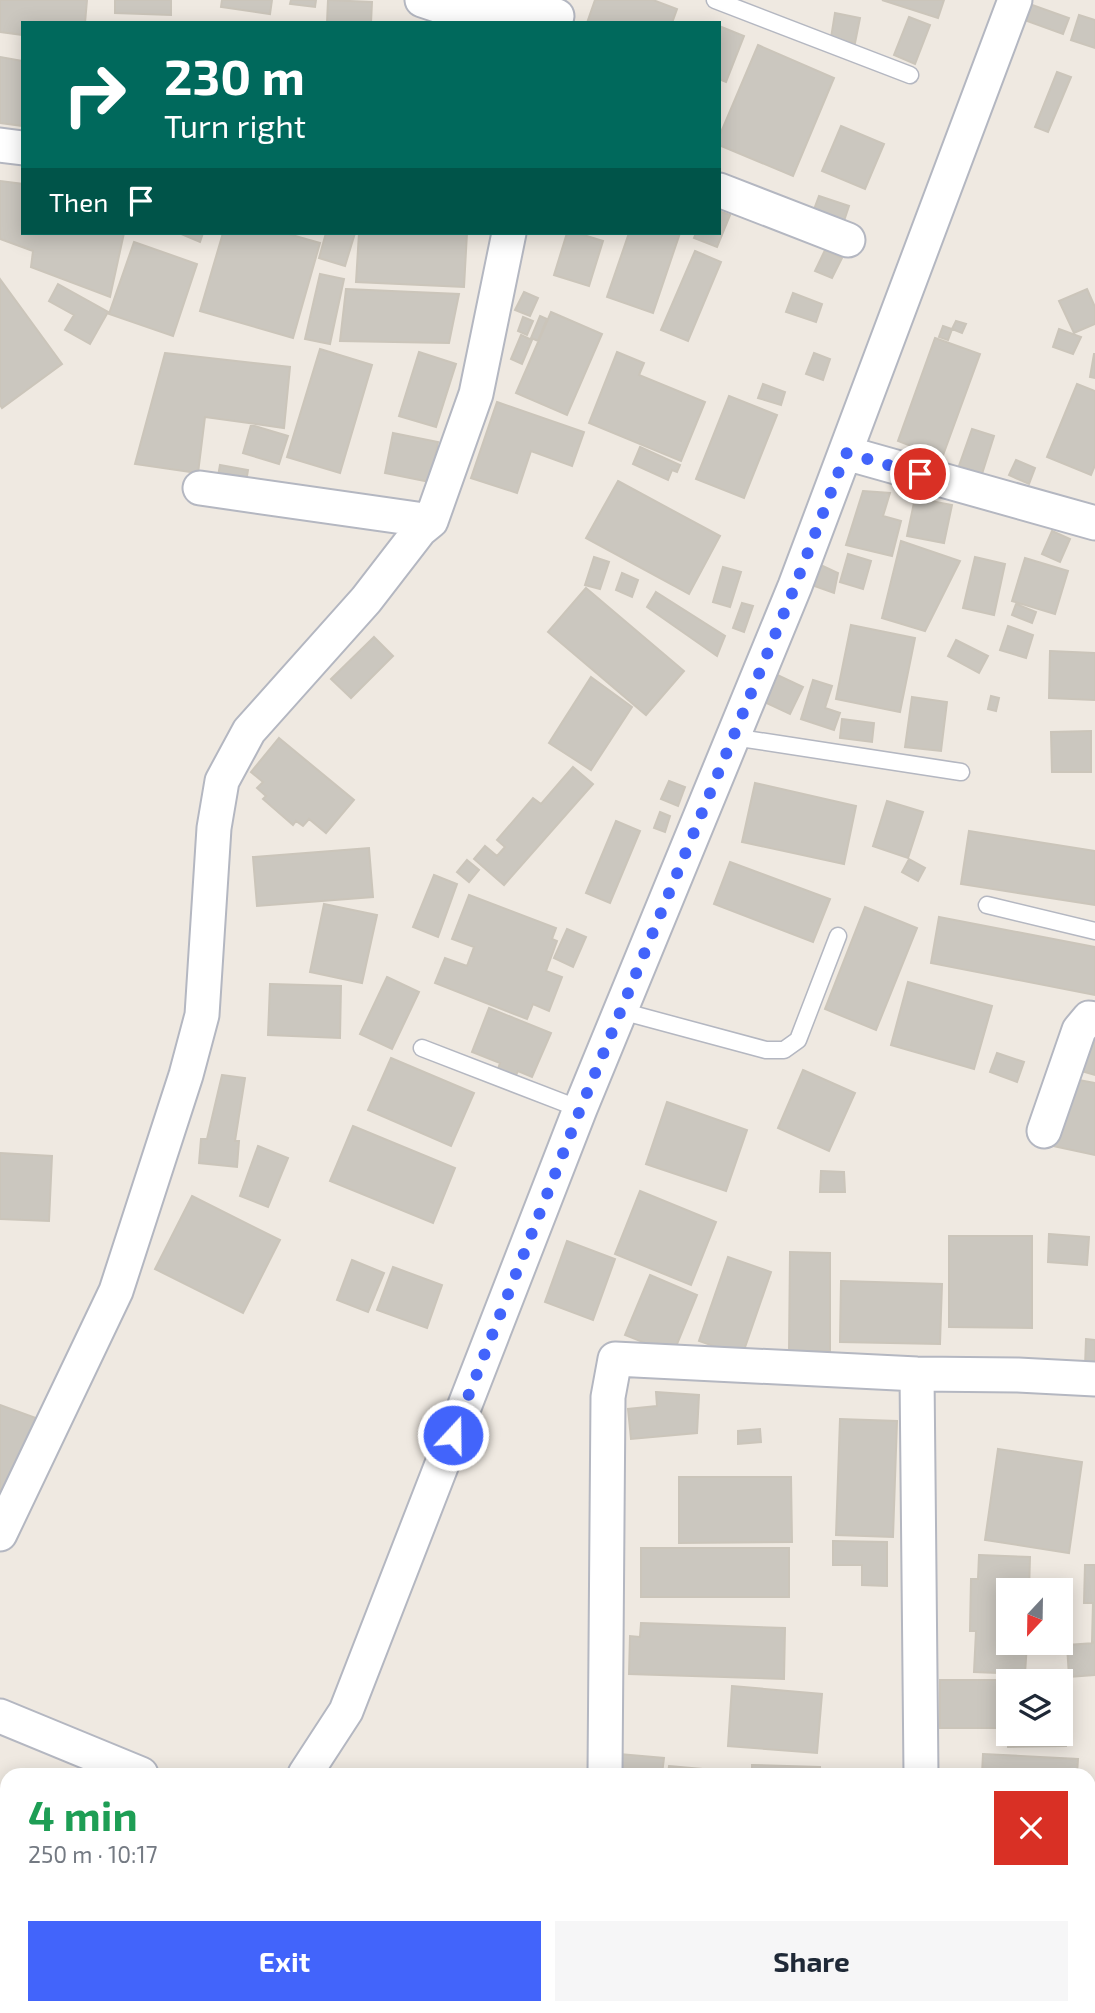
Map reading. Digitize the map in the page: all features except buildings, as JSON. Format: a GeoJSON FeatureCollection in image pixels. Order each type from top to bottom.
{"type":"FeatureCollection","features":[{"type":"Feature","properties":{"kind":"street"},"geometry":{"type":"LineString","coordinates":[[422,0],[449,9],[559,13]]}},
{"type":"Feature","properties":{"kind":"street"},"geometry":{"type":"LineString","coordinates":[[309,1768],[346,1711],[580,1110],[795,586],[1015,0]]}},
{"type":"Feature","properties":{"kind":"street"},"geometry":{"type":"LineString","coordinates":[[0,145],[21,148]]}},
{"type":"Feature","properties":{"kind":"street"},"geometry":{"type":"LineString","coordinates":[[721,191],[848,240]]}},
{"type":"Feature","properties":{"kind":"street"},"geometry":{"type":"LineString","coordinates":[[0,1534],[116,1291],[186,1075],[202,1015],[214,828],[222,781],[250,730],[366,600],[431,521],[476,394],[509,235]]}},
{"type":"Feature","properties":{"kind":"street"},"geometry":{"type":"LineString","coordinates":[[846,453],[1095,523]]}},
{"type":"Feature","properties":{"kind":"street"},"geometry":{"type":"LineString","coordinates":[[200,488],[431,521]]}},
{"type":"Feature","properties":{"kind":"street"},"geometry":{"type":"LineString","coordinates":[[1044,1131],[1079,1030],[1088,1018],[1095,1019]]}},
{"type":"Feature","properties":{"kind":"street"},"geometry":{"type":"LineString","coordinates":[[605,1768],[608,1397],[615,1359],[917,1374],[1095,1379]]}},
{"type":"Feature","properties":{"kind":"street"},"geometry":{"type":"LineString","coordinates":[[917,1374],[921,1768]]}},
{"type":"Feature","properties":{"kind":"street"},"geometry":{"type":"LineString","coordinates":[[0,1716],[126,1768]]}},
{"type":"Feature","properties":{"kind":"lane"},"geometry":{"type":"LineString","coordinates":[[715,0],[910,75]]}},
{"type":"Feature","properties":{"kind":"lane"},"geometry":{"type":"LineString","coordinates":[[733,737],[961,772]]}},
{"type":"Feature","properties":{"kind":"lane"},"geometry":{"type":"LineString","coordinates":[[987,905],[1095,931]]}},
{"type":"Feature","properties":{"kind":"lane"},"geometry":{"type":"LineString","coordinates":[[621,1011],[766,1050],[784,1049],[798,1040],[838,936]]}},
{"type":"Feature","properties":{"kind":"lane"},"geometry":{"type":"LineString","coordinates":[[422,1048],[580,1110]]}},
{"type":"Feature","properties":{"kind":"route"},"geometry":{"type":"LineString","coordinates":[[453,1435],[580,1110],[795,586],[846,453],[920,474]]}}]}
